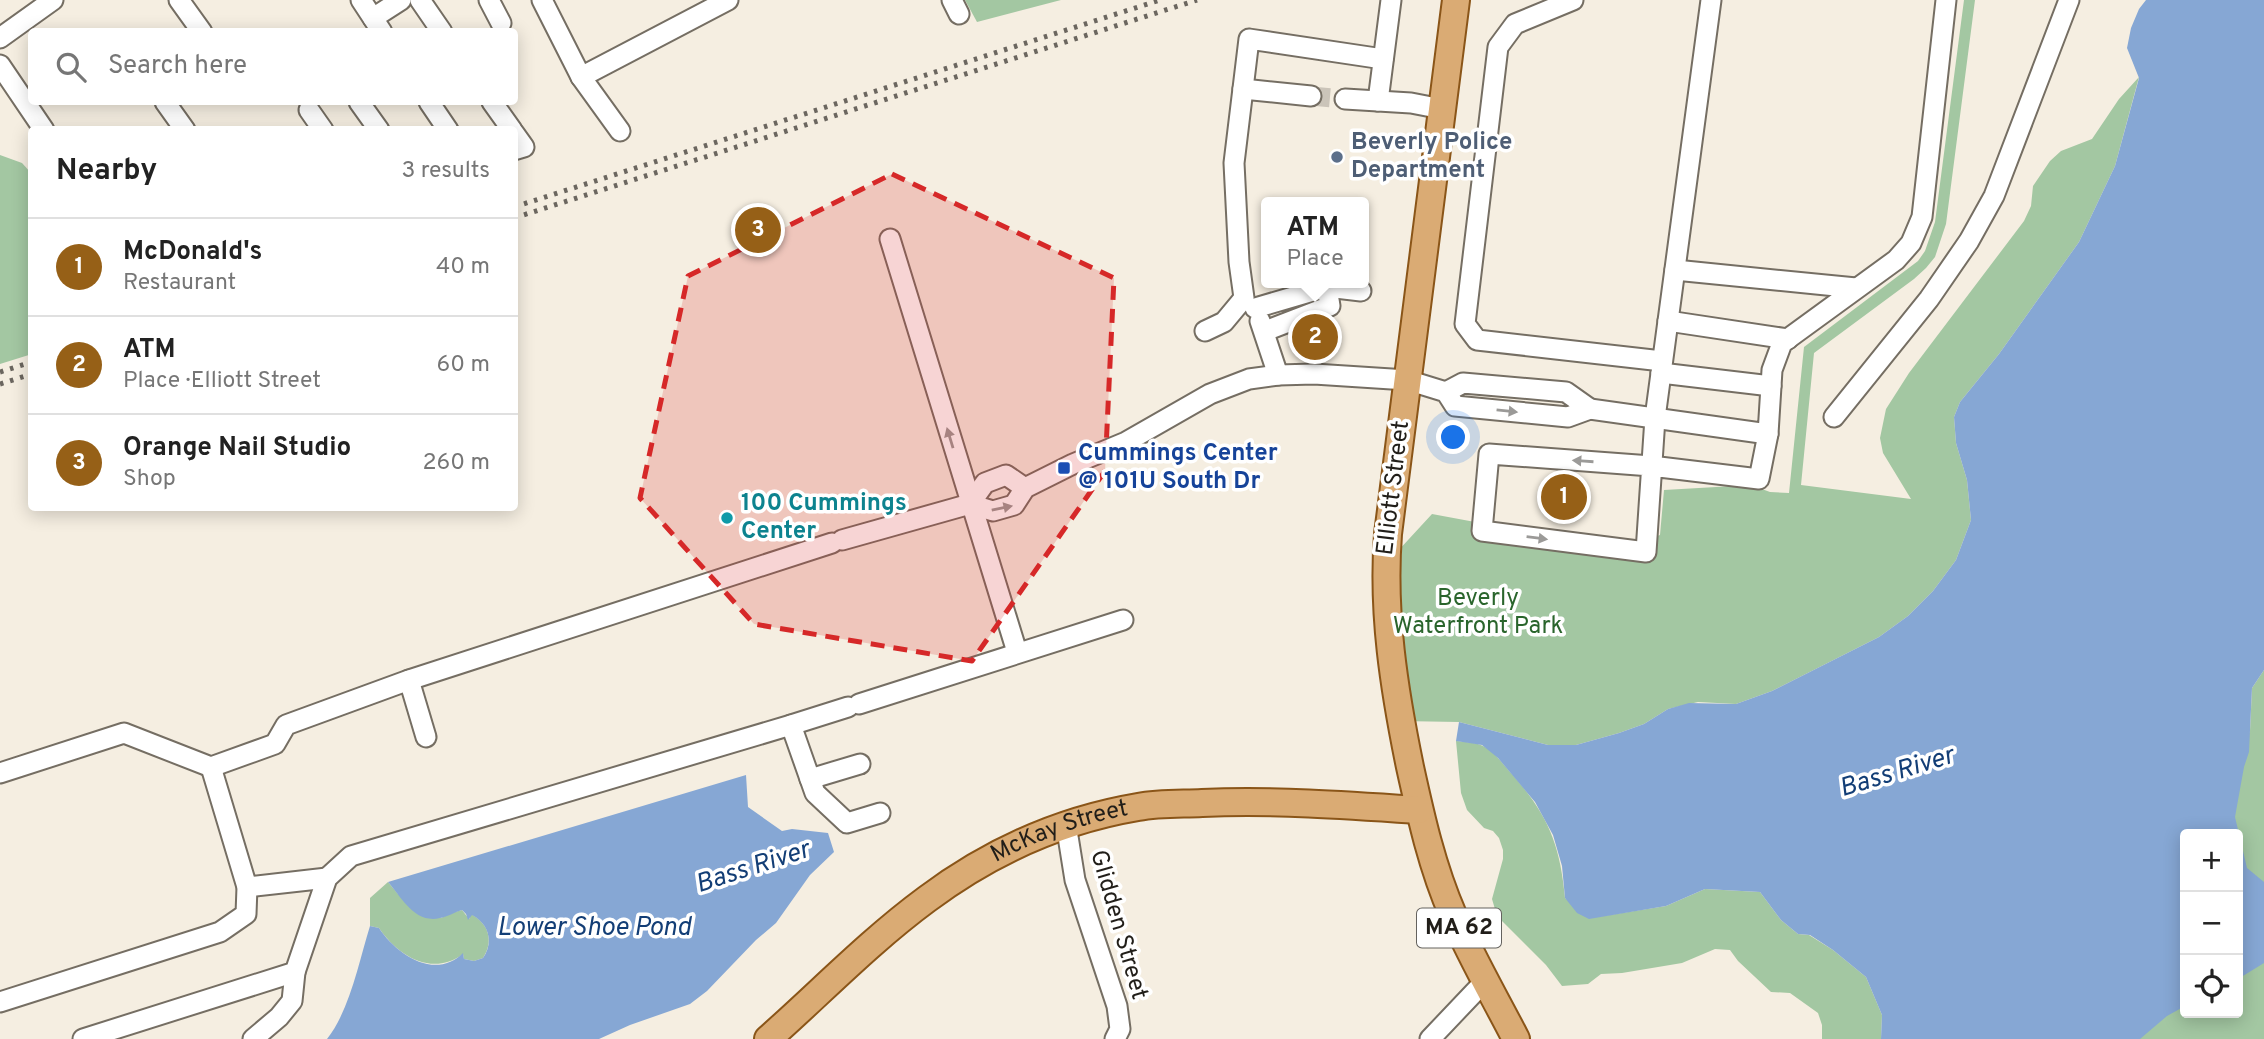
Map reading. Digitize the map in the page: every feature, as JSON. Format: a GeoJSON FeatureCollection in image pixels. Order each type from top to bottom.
{"type":"FeatureCollection","features":[{"type":"Feature","properties":{"kind":"main road","name":"Elliott Street"},"geometry":{"type":"LineString","coordinates":[[1456,0],[1388,534],[1385,565],[1386,607],[1394,685],[1432,860],[1453,916],[1516,1039]]}},
{"type":"Feature","properties":{"kind":"main road","name":"McKay Street"},"geometry":{"type":"LineString","coordinates":[[768,1039],[872,943],[929,897],[987,859],[1066,824],[1141,806],[1309,802],[1419,810]]}},
{"type":"Feature","properties":{"kind":"street"},"geometry":{"type":"LineString","coordinates":[[0,38],[53,0]]}},
{"type":"Feature","properties":{"kind":"street"},"geometry":{"type":"LineString","coordinates":[[179,0],[199,28]]}},
{"type":"Feature","properties":{"kind":"street"},"geometry":{"type":"LineString","coordinates":[[361,0],[378,25],[401,0]]}},
{"type":"Feature","properties":{"kind":"street"},"geometry":{"type":"LineString","coordinates":[[420,0],[439,28]]}},
{"type":"Feature","properties":{"kind":"street"},"geometry":{"type":"LineString","coordinates":[[489,0],[501,23]]}},
{"type":"Feature","properties":{"kind":"street"},"geometry":{"type":"LineString","coordinates":[[542,0],[581,77],[620,131]]}},
{"type":"Feature","properties":{"kind":"street"},"geometry":{"type":"LineString","coordinates":[[1378,101],[1391,0]]}},
{"type":"Feature","properties":{"kind":"street"},"geometry":{"type":"LineString","coordinates":[[1573,0],[1515,24],[1498,47],[1465,324],[1477,340],[1771,386]]}},
{"type":"Feature","properties":{"kind":"street"},"geometry":{"type":"LineString","coordinates":[[1707,1],[1655,418],[1651,466],[1646,552],[1482,531],[1489,454],[1651,466],[1759,479],[1768,434],[1772,370],[1782,343],[1896,260],[1911,243],[1922,217],[1946,0]]}},
{"type":"Feature","properties":{"kind":"street"},"geometry":{"type":"LineString","coordinates":[[1834,417],[1929,299],[1969,241],[1994,197],[2069,0]]}},
{"type":"Feature","properties":{"kind":"street"},"geometry":{"type":"LineString","coordinates":[[581,77],[724,1]]}},
{"type":"Feature","properties":{"kind":"street"},"geometry":{"type":"LineString","coordinates":[[1278,375],[1265,331],[1250,303],[1239,261],[1234,163],[1249,39],[1383,59]]}},
{"type":"Feature","properties":{"kind":"street"},"geometry":{"type":"LineString","coordinates":[[0,65],[41,126]]}},
{"type":"Feature","properties":{"kind":"street"},"geometry":{"type":"LineString","coordinates":[[1243,89],[1311,96]]}},
{"type":"Feature","properties":{"kind":"street"},"geometry":{"type":"LineString","coordinates":[[1345,99],[1411,103],[1442,109]]}},
{"type":"Feature","properties":{"kind":"street"},"geometry":{"type":"LineString","coordinates":[[167,105],[182,126]]}},
{"type":"Feature","properties":{"kind":"street"},"geometry":{"type":"LineString","coordinates":[[361,105],[376,126]]}},
{"type":"Feature","properties":{"kind":"street"},"geometry":{"type":"LineString","coordinates":[[431,105],[445,126]]}},
{"type":"Feature","properties":{"kind":"street"},"geometry":{"type":"LineString","coordinates":[[494,105],[509,126]]}},
{"type":"Feature","properties":{"kind":"street"},"geometry":{"type":"LineString","coordinates":[[309,110],[320,126]]}},
{"type":"Feature","properties":{"kind":"street"},"geometry":{"type":"LineString","coordinates":[[890,239],[1017,652]]}},
{"type":"Feature","properties":{"kind":"street"},"geometry":{"type":"LineString","coordinates":[[1675,270],[1856,288]]}},
{"type":"Feature","properties":{"kind":"street"},"geometry":{"type":"LineString","coordinates":[[1205,331],[1224,322],[1250,303],[1322,288]]}},
{"type":"Feature","properties":{"kind":"street"},"geometry":{"type":"LineString","coordinates":[[1265,331],[1329,306],[1327,288]]}},
{"type":"Feature","properties":{"kind":"street"},"geometry":{"type":"LineString","coordinates":[[1338,288],[1361,290]]}},
{"type":"Feature","properties":{"kind":"street"},"geometry":{"type":"LineString","coordinates":[[1668,321],[1788,339]]}},
{"type":"Feature","properties":{"kind":"street"},"geometry":{"type":"LineString","coordinates":[[0,773],[124,733],[211,767],[275,744],[286,725],[409,681],[837,541],[970,504],[993,511],[1014,505],[1025,488],[1126,442],[1210,394],[1249,379],[1314,374],[1407,380],[1446,393],[1455,406],[1568,418],[1590,409],[1768,434]]}},
{"type":"Feature","properties":{"kind":"street"},"geometry":{"type":"LineString","coordinates":[[970,504],[985,483],[1006,475],[1025,488]]}},
{"type":"Feature","properties":{"kind":"street"},"geometry":{"type":"LineString","coordinates":[[253,1039],[279,1017],[292,1001],[295,972],[327,878],[351,856],[854,705],[1124,620]]}},
{"type":"Feature","properties":{"kind":"street"},"geometry":{"type":"LineString","coordinates":[[409,681],[426,737]]}},
{"type":"Feature","properties":{"kind":"street"},"geometry":{"type":"LineString","coordinates":[[791,724],[815,793],[847,823],[880,813]]}},
{"type":"Feature","properties":{"kind":"street"},"geometry":{"type":"LineString","coordinates":[[810,779],[860,764]]}},
{"type":"Feature","properties":{"kind":"street"},"geometry":{"type":"LineString","coordinates":[[0,1002],[220,932],[247,915],[247,887],[211,767]]}},
{"type":"Feature","properties":{"kind":"street","name":"Glidden Street"},"geometry":{"type":"LineString","coordinates":[[1066,824],[1075,880],[1118,1006],[1119,1029],[1115,1039]]}},
{"type":"Feature","properties":{"kind":"street"},"geometry":{"type":"LineString","coordinates":[[247,887],[327,878]]}},
{"type":"Feature","properties":{"kind":"street"},"geometry":{"type":"LineString","coordinates":[[83,1039],[295,972]]}},
{"type":"Feature","properties":{"kind":"street"},"geometry":{"type":"LineString","coordinates":[[1430,1039],[1486,980]]}},
{"type":"Feature","properties":{"kind":"highlighted area"},"geometry":{"type":"Polygon","coordinates":[[[892,174],[1114,278],[1105,471],[972,661],[754,624],[640,498],[688,276],[892,174]]]}},
{"type":"Feature","properties":{"kind":"green space"},"geometry":{"type":"Polygon","coordinates":[[[965,0],[1061,0],[977,22],[965,0]]]}},
{"type":"Feature","properties":{"kind":"green space","name":"Beverly Waterfront Park"},"geometry":{"type":"Polygon","coordinates":[[[1964,0],[1975,0],[1946,224],[1935,257],[1914,279],[1814,353],[1801,485],[1911,499],[1883,453],[1880,438],[1886,409],[1909,373],[2024,221],[2031,206],[2033,186],[2050,161],[2061,151],[2092,139],[2119,99],[2139,77],[2115,166],[2079,242],[1999,354],[1960,402],[1954,417],[1956,443],[1967,480],[1971,520],[1956,560],[1933,591],[1908,616],[1879,637],[1772,691],[1736,704],[1698,702],[1668,709],[1644,724],[1576,745],[1548,745],[1459,722],[1400,721],[1385,565],[1432,514],[1621,549],[1660,535],[1664,490],[1751,485],[1770,492],[1789,493],[1804,347],[1918,261],[1925,251],[1935,222],[1964,0]]]}},
{"type":"Feature","properties":{"kind":"green space"},"geometry":{"type":"Polygon","coordinates":[[[0,155],[22,163],[28,170],[28,355],[0,364],[0,155]]]}},
{"type":"Feature","properties":{"kind":"green space"},"geometry":{"type":"Polygon","coordinates":[[[2264,670],[2264,1039],[2117,1039],[2180,894],[2180,1018],[2243,1018],[2243,829],[2208,829],[2250,731],[2252,688],[2264,670]]]}},
{"type":"Feature","properties":{"kind":"green space"},"geometry":{"type":"Polygon","coordinates":[[[1456,741],[1487,748],[1534,801],[1555,845],[1565,898],[1590,918],[1666,906],[1705,889],[1760,892],[1781,920],[1798,934],[1809,935],[1833,950],[1866,977],[1882,1015],[1881,1039],[1822,1039],[1822,1025],[1818,1013],[1790,993],[1771,992],[1730,950],[1715,949],[1682,963],[1601,974],[1588,984],[1562,986],[1546,965],[1497,916],[1492,899],[1503,850],[1493,831],[1484,828],[1467,810],[1461,793],[1456,741]]]}},
{"type":"Feature","properties":{"kind":"green space"},"geometry":{"type":"Polygon","coordinates":[[[388,882],[398,894],[441,918],[462,910],[469,919],[471,914],[477,918],[486,928],[489,939],[483,958],[474,961],[464,959],[463,954],[451,961],[428,963],[406,955],[396,947],[379,928],[370,926],[370,898],[388,882]]]}},
{"type":"Feature","properties":{"kind":"water","name":"Bass River"},"geometry":{"type":"Polygon","coordinates":[[[2146,0],[2264,0],[2264,670],[2252,688],[2249,752],[2235,817],[2238,829],[2180,829],[2180,1009],[2140,1039],[1881,1039],[1882,1015],[1866,977],[1810,935],[1798,934],[1781,920],[1760,892],[1705,889],[1666,906],[1589,919],[1577,913],[1565,898],[1562,866],[1553,835],[1535,802],[1498,758],[1482,745],[1456,741],[1459,722],[1548,745],[1576,745],[1644,724],[1668,709],[1689,703],[1736,704],[1772,691],[1879,637],[1908,616],[1933,591],[1956,560],[1971,520],[1967,480],[1956,443],[1954,417],[1960,402],[1999,354],[2079,242],[2115,166],[2139,78],[2127,48],[2139,9],[2146,0]]]}},
{"type":"Feature","properties":{"kind":"water","name":"Lower Shoe Pond"},"geometry":{"type":"Polygon","coordinates":[[[746,775],[748,807],[782,831],[792,829],[828,833],[834,852],[810,875],[776,923],[707,991],[690,1004],[599,1039],[327,1039],[348,1000],[370,926],[379,928],[395,947],[406,955],[429,964],[440,965],[463,953],[464,959],[474,961],[483,958],[486,952],[488,934],[478,919],[472,915],[468,920],[462,910],[446,917],[423,917],[410,908],[388,882],[746,775]]]}},
{"type":"Feature","properties":{"kind":"water"},"geometry":{"type":"Polygon","coordinates":[[[2243,851],[2247,868],[2264,882],[2264,963],[2243,976],[2243,851]]]}},
{"type":"Feature","properties":{"kind":"tunnel"},"geometry":{"type":"LineString","coordinates":[[1311,96],[1345,99]]}},
{"type":"Feature","properties":{"kind":"railway"},"geometry":{"type":"LineString","coordinates":[[518,206],[1160,0]]}},
{"type":"Feature","properties":{"kind":"railway"},"geometry":{"type":"LineString","coordinates":[[518,217],[1197,0]]}},
{"type":"Feature","properties":{"kind":"railway"},"geometry":{"type":"LineString","coordinates":[[0,372],[28,363]]}},
{"type":"Feature","properties":{"kind":"railway"},"geometry":{"type":"LineString","coordinates":[[0,384],[28,375]]}},
{"type":"Feature","properties":{"kind":"place","name":"Beverly Police Department"},"geometry":{"type":"Point","coordinates":[1337,157]}},
{"type":"Feature","properties":{"kind":"place","name":"Orange Nail Studio"},"geometry":{"type":"Point","coordinates":[758,230]}},
{"type":"Feature","properties":{"kind":"place","name":"ATM"},"geometry":{"type":"Point","coordinates":[1315,337]}},
{"type":"Feature","properties":{"kind":"place","name":"Cummings Center @ 101U South Dr"},"geometry":{"type":"Point","coordinates":[1064,468]}},
{"type":"Feature","properties":{"kind":"place","name":"McDonald's"},"geometry":{"type":"Point","coordinates":[1564,497]}},
{"type":"Feature","properties":{"kind":"place","name":"100 Cummings Center"},"geometry":{"type":"Point","coordinates":[727,518]}}]}
